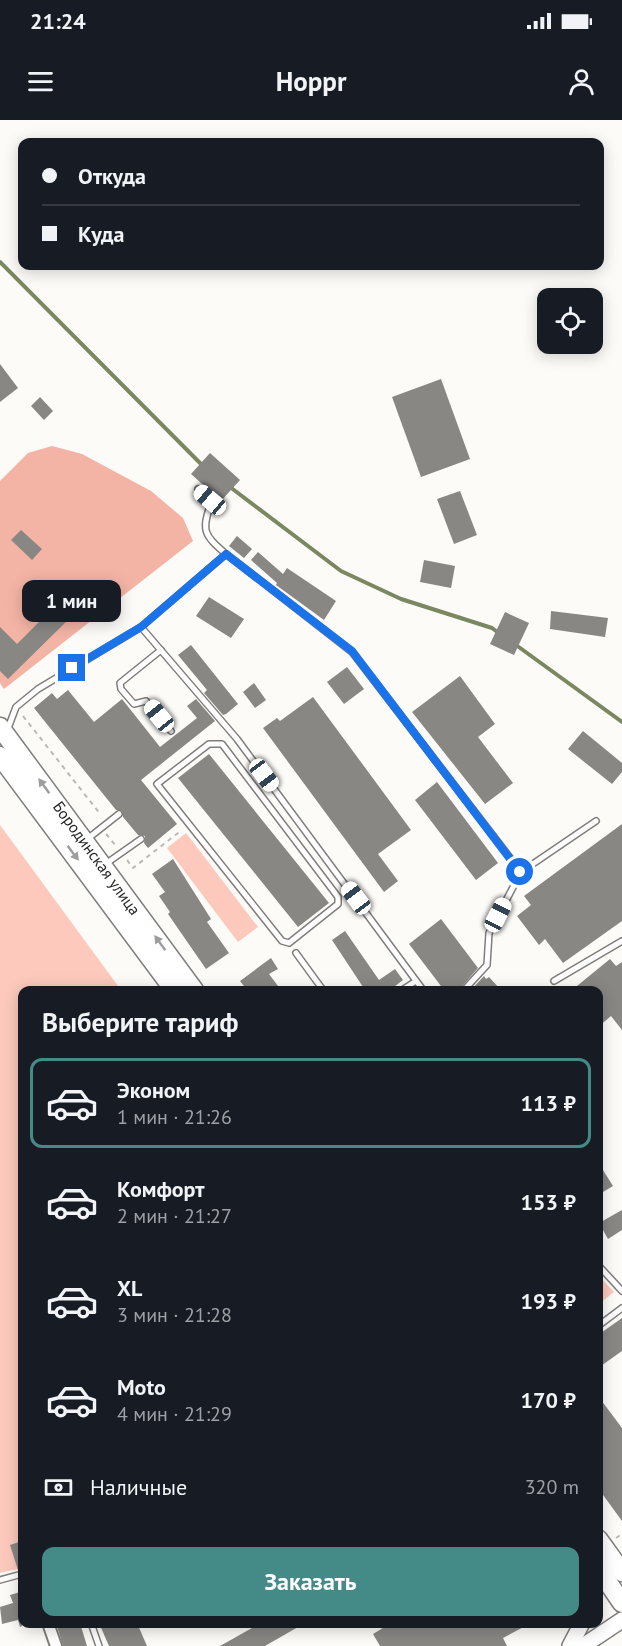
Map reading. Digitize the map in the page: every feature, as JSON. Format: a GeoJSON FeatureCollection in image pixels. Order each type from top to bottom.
{"type":"FeatureCollection","features":[{"type":"Feature","properties":{"kind":"main road","name":"Бородинская улица"},"geometry":{"type":"LineString","coordinates":[[3,731],[192,986]]}},
{"type":"Feature","properties":{"kind":"main road","name":"Бородинская улица"},"geometry":{"type":"LineString","coordinates":[[0,756],[171,986]]}},
{"type":"Feature","properties":{"kind":"main road"},"geometry":{"type":"LineString","coordinates":[[603,1550],[614,1573],[622,1602]]}},
{"type":"Feature","properties":{"kind":"street"},"geometry":{"type":"LineString","coordinates":[[583,1646],[622,1620]]}},
{"type":"Feature","properties":{"kind":"street"},"geometry":{"type":"LineString","coordinates":[[50,1628],[56,1646]]}},
{"type":"Feature","properties":{"kind":"street"},"geometry":{"type":"LineString","coordinates":[[570,1646],[579,1628]]}},
{"type":"Feature","properties":{"kind":"lane"},"geometry":{"type":"LineString","coordinates":[[198,489],[211,503],[204,524],[209,540],[352,651],[520,872]]}},
{"type":"Feature","properties":{"kind":"lane"},"geometry":{"type":"LineString","coordinates":[[3,731],[16,708],[38,689],[141,627],[226,554]]}},
{"type":"Feature","properties":{"kind":"lane"},"geometry":{"type":"LineString","coordinates":[[141,627],[237,740],[420,986]]}},
{"type":"Feature","properties":{"kind":"lane"},"geometry":{"type":"LineString","coordinates":[[161,650],[120,683],[121,689],[134,704],[146,701],[171,731]]}},
{"type":"Feature","properties":{"kind":"lane"},"geometry":{"type":"LineString","coordinates":[[149,790],[209,744],[222,744],[338,897],[338,904],[289,943],[282,941],[157,784]]}},
{"type":"Feature","properties":{"kind":"lane"},"geometry":{"type":"LineString","coordinates":[[84,841],[119,813]]}},
{"type":"Feature","properties":{"kind":"lane"},"geometry":{"type":"LineString","coordinates":[[468,986],[487,965],[489,933],[520,872],[596,821]]}},
{"type":"Feature","properties":{"kind":"lane"},"geometry":{"type":"LineString","coordinates":[[103,866],[141,839]]}},
{"type":"Feature","properties":{"kind":"lane"},"geometry":{"type":"LineString","coordinates":[[554,981],[622,941]]}},
{"type":"Feature","properties":{"kind":"lane"},"geometry":{"type":"LineString","coordinates":[[296,953],[319,986]]}},
{"type":"Feature","properties":{"kind":"lane"},"geometry":{"type":"LineString","coordinates":[[408,986],[416,981]]}},
{"type":"Feature","properties":{"kind":"lane"},"geometry":{"type":"LineString","coordinates":[[603,1270],[622,1291]]}},
{"type":"Feature","properties":{"kind":"lane"},"geometry":{"type":"LineString","coordinates":[[603,1322],[622,1308]]}},
{"type":"Feature","properties":{"kind":"lane"},"geometry":{"type":"LineString","coordinates":[[0,1580],[18,1575]]}},
{"type":"Feature","properties":{"kind":"lane"},"geometry":{"type":"LineString","coordinates":[[93,1628],[99,1646]]}},
{"type":"Feature","properties":{"kind":"path"},"geometry":{"type":"LineString","coordinates":[[16,708],[101,813],[101,828],[133,868],[189,825]]}},
{"type":"Feature","properties":{"kind":"shaded area"},"geometry":{"type":"Polygon","coordinates":[[[52,446],[82,454],[151,491],[183,518],[193,541],[4,689],[0,683],[0,481],[28,453],[52,446]]]}},
{"type":"Feature","properties":{"kind":"shaded area"},"geometry":{"type":"Polygon","coordinates":[[[0,825],[118,986],[18,986],[18,1569],[0,1573],[0,825]]]}},
{"type":"Feature","properties":{"kind":"shaded area"},"geometry":{"type":"Polygon","coordinates":[[[186,833],[258,927],[238,942],[167,848],[186,833]]]}},
{"type":"Feature","properties":{"kind":"shaded area"},"geometry":{"type":"Polygon","coordinates":[[[603,1280],[614,1292],[603,1301],[603,1280]]]}},
{"type":"Feature","properties":{"kind":"building"},"geometry":{"type":"Polygon","coordinates":[[[0,364],[18,388],[0,402],[0,364]]]}},
{"type":"Feature","properties":{"kind":"building"},"geometry":{"type":"Polygon","coordinates":[[[441,379],[470,459],[421,477],[392,397],[441,379]]]}},
{"type":"Feature","properties":{"kind":"building"},"geometry":{"type":"Polygon","coordinates":[[[40,397],[53,411],[44,420],[31,406],[40,397]]]}},
{"type":"Feature","properties":{"kind":"building"},"geometry":{"type":"Polygon","coordinates":[[[210,453],[240,480],[221,501],[191,474],[210,453]]]}},
{"type":"Feature","properties":{"kind":"building"},"geometry":{"type":"Polygon","coordinates":[[[460,491],[477,535],[454,544],[437,499],[460,491]]]}},
{"type":"Feature","properties":{"kind":"building"},"geometry":{"type":"Polygon","coordinates":[[[21,530],[42,549],[32,560],[11,540],[21,530]]]}},
{"type":"Feature","properties":{"kind":"building"},"geometry":{"type":"Polygon","coordinates":[[[237,536],[252,549],[244,558],[229,546],[237,536]]]}},
{"type":"Feature","properties":{"kind":"building"},"geometry":{"type":"Polygon","coordinates":[[[258,552],[283,574],[287,568],[336,601],[324,620],[276,585],[277,583],[251,560],[258,552]]]}},
{"type":"Feature","properties":{"kind":"building"},"geometry":{"type":"Polygon","coordinates":[[[424,560],[455,566],[451,588],[420,582],[424,560]]]}},
{"type":"Feature","properties":{"kind":"building"},"geometry":{"type":"Polygon","coordinates":[[[209,597],[244,619],[231,638],[196,616],[209,597]]]}},
{"type":"Feature","properties":{"kind":"building"},"geometry":{"type":"Polygon","coordinates":[[[60,601],[74,614],[8,679],[0,671],[0,627],[17,644],[60,601]]]}},
{"type":"Feature","properties":{"kind":"building"},"geometry":{"type":"Polygon","coordinates":[[[551,611],[608,618],[605,637],[550,629],[551,611]]]}},
{"type":"Feature","properties":{"kind":"building"},"geometry":{"type":"Polygon","coordinates":[[[505,612],[529,623],[514,655],[490,644],[505,612]]]}},
{"type":"Feature","properties":{"kind":"building"},"geometry":{"type":"Polygon","coordinates":[[[191,645],[238,704],[226,714],[223,715],[204,693],[207,690],[178,655],[191,645]]]}},
{"type":"Feature","properties":{"kind":"building"},"geometry":{"type":"Polygon","coordinates":[[[347,667],[364,689],[344,704],[327,682],[347,667]]]}},
{"type":"Feature","properties":{"kind":"building"},"geometry":{"type":"Polygon","coordinates":[[[460,676],[495,724],[478,737],[513,783],[485,804],[412,712],[460,676]]]}},
{"type":"Feature","properties":{"kind":"building"},"geometry":{"type":"Polygon","coordinates":[[[254,683],[266,700],[255,708],[243,692],[254,683]]]}},
{"type":"Feature","properties":{"kind":"building"},"geometry":{"type":"Polygon","coordinates":[[[68,690],[94,722],[122,699],[160,747],[197,718],[187,706],[196,699],[215,721],[141,780],[177,824],[148,848],[144,843],[145,836],[138,835],[123,817],[122,811],[116,810],[34,708],[52,693],[57,699],[68,690]]]}},
{"type":"Feature","properties":{"kind":"building"},"geometry":{"type":"Polygon","coordinates":[[[313,697],[411,830],[378,854],[398,881],[384,892],[263,728],[277,718],[280,721],[313,697]]]}},
{"type":"Feature","properties":{"kind":"building"},"geometry":{"type":"Polygon","coordinates":[[[583,731],[622,763],[622,772],[612,784],[568,749],[583,731]]]}},
{"type":"Feature","properties":{"kind":"building"},"geometry":{"type":"Polygon","coordinates":[[[209,754],[329,903],[298,927],[178,778],[209,754]]]}},
{"type":"Feature","properties":{"kind":"building"},"geometry":{"type":"Polygon","coordinates":[[[437,782],[498,863],[476,880],[415,800],[437,782]]]}},
{"type":"Feature","properties":{"kind":"building"},"geometry":{"type":"Polygon","coordinates":[[[622,824],[622,921],[563,963],[545,939],[539,945],[517,916],[531,905],[524,896],[622,824]]]}},
{"type":"Feature","properties":{"kind":"building"},"geometry":{"type":"Polygon","coordinates":[[[173,859],[211,919],[207,922],[229,953],[206,969],[168,914],[170,912],[159,896],[165,892],[152,874],[173,859]]]}},
{"type":"Feature","properties":{"kind":"building"},"geometry":{"type":"Polygon","coordinates":[[[441,919],[478,968],[462,986],[441,986],[409,944],[441,919]]]}},
{"type":"Feature","properties":{"kind":"building"},"geometry":{"type":"Polygon","coordinates":[[[345,931],[379,980],[395,969],[403,980],[395,986],[362,986],[332,940],[345,931]]]}},
{"type":"Feature","properties":{"kind":"building"},"geometry":{"type":"Polygon","coordinates":[[[271,958],[278,969],[269,974],[278,986],[244,986],[240,981],[271,958]]]}},
{"type":"Feature","properties":{"kind":"building"},"geometry":{"type":"Polygon","coordinates":[[[610,959],[616,966],[622,962],[622,1030],[611,1016],[603,1023],[603,986],[577,986],[610,959]]]}},
{"type":"Feature","properties":{"kind":"building"},"geometry":{"type":"Polygon","coordinates":[[[484,976],[486,979],[489,977],[497,986],[475,986],[484,976]]]}},
{"type":"Feature","properties":{"kind":"building"},"geometry":{"type":"Polygon","coordinates":[[[603,1170],[613,1186],[603,1192],[603,1170]]]}},
{"type":"Feature","properties":{"kind":"building"},"geometry":{"type":"Polygon","coordinates":[[[622,1210],[622,1230],[608,1239],[603,1230],[603,1221],[622,1210]]]}},
{"type":"Feature","properties":{"kind":"building"},"geometry":{"type":"Polygon","coordinates":[[[622,1318],[622,1351],[603,1364],[603,1331],[622,1318]]]}},
{"type":"Feature","properties":{"kind":"building"},"geometry":{"type":"Polygon","coordinates":[[[603,1403],[622,1428],[622,1521],[603,1495],[603,1403]]]}},
{"type":"Feature","properties":{"kind":"building"},"geometry":{"type":"Polygon","coordinates":[[[18,1542],[18,1570],[10,1545],[18,1542]]]}},
{"type":"Feature","properties":{"kind":"building"},"geometry":{"type":"Polygon","coordinates":[[[18,1593],[18,1620],[2,1624],[0,1607],[13,1603],[10,1595],[18,1593]]]}},
{"type":"Feature","properties":{"kind":"building"},"geometry":{"type":"Polygon","coordinates":[[[58,1628],[82,1628],[87,1646],[63,1646],[58,1628]]]}},
{"type":"Feature","properties":{"kind":"building"},"geometry":{"type":"Polygon","coordinates":[[[101,1628],[139,1628],[147,1646],[109,1646],[101,1628]]]}},
{"type":"Feature","properties":{"kind":"building"},"geometry":{"type":"Polygon","coordinates":[[[252,1628],[296,1628],[265,1646],[220,1646],[252,1628]]]}},
{"type":"Feature","properties":{"kind":"building"},"geometry":{"type":"Polygon","coordinates":[[[383,1628],[522,1628],[503,1638],[507,1646],[380,1646],[373,1634],[383,1628]]]}},
{"type":"Feature","properties":{"kind":"waterway"},"geometry":{"type":"LineString","coordinates":[[0,262],[203,466]]}},
{"type":"Feature","properties":{"kind":"waterway"},"geometry":{"type":"LineString","coordinates":[[230,487],[341,571],[401,599],[492,628],[500,634]]}},
{"type":"Feature","properties":{"kind":"waterway"},"geometry":{"type":"LineString","coordinates":[[516,645],[622,722]]}},
{"type":"Feature","properties":{"kind":"route"},"geometry":{"type":"LineString","coordinates":[[72,668],[141,627],[226,554],[352,651],[520,872]]}}]}
